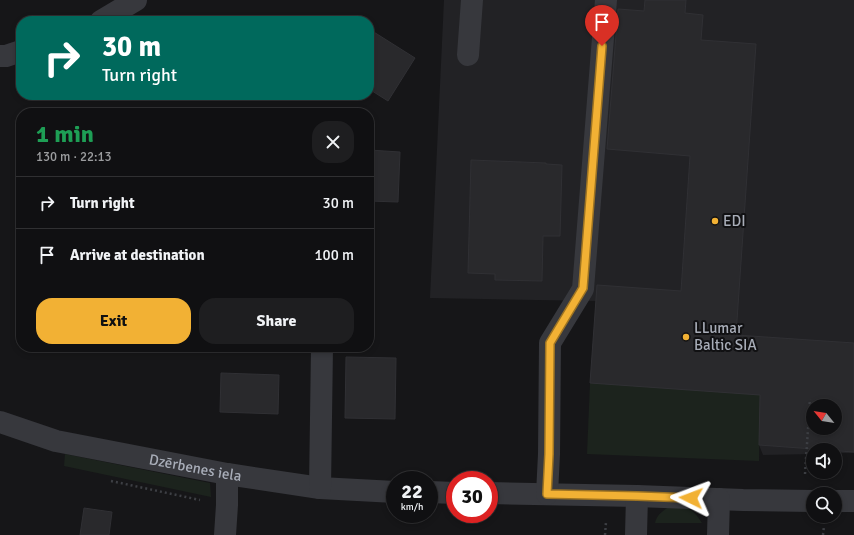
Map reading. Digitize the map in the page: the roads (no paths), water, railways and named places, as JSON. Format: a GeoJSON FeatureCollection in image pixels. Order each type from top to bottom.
{"type":"FeatureCollection","features":[{"type":"Feature","properties":{"kind":"street"},"geometry":{"type":"LineString","coordinates":[[109,16],[136,0]]}},
{"type":"Feature","properties":{"kind":"street"},"geometry":{"type":"LineString","coordinates":[[468,55],[472,0]]}},
{"type":"Feature","properties":{"kind":"street"},"geometry":{"type":"LineString","coordinates":[[547,494],[549,454],[550,343],[583,288],[606,0]]}},
{"type":"Feature","properties":{"kind":"street"},"geometry":{"type":"LineString","coordinates":[[0,56],[6,56],[16,53]]}},
{"type":"Feature","properties":{"kind":"street"},"geometry":{"type":"LineString","coordinates":[[320,488],[322,352]]}},
{"type":"Feature","properties":{"kind":"street","name":"Dzērbenes iela"},"geometry":{"type":"LineString","coordinates":[[0,422],[56,441],[227,474],[320,488],[386,492]]}},
{"type":"Feature","properties":{"kind":"street"},"geometry":{"type":"LineString","coordinates":[[225,535],[227,474]]}},
{"type":"Feature","properties":{"kind":"street"},"geometry":{"type":"LineString","coordinates":[[498,493],[806,501]]}},
{"type":"Feature","properties":{"kind":"street"},"geometry":{"type":"LineString","coordinates":[[636,535],[637,496]]}},
{"type":"Feature","properties":{"kind":"street"},"geometry":{"type":"LineString","coordinates":[[718,535],[719,499]]}},
{"type":"Feature","properties":{"kind":"street"},"geometry":{"type":"LineString","coordinates":[[842,501],[854,501]]}},
{"type":"Feature","properties":{"kind":"place","name":"EDI"},"geometry":{"type":"Point","coordinates":[715,221]}},
{"type":"Feature","properties":{"kind":"place","name":"LLumar Baltic SIA"},"geometry":{"type":"Point","coordinates":[686,337]}}]}
